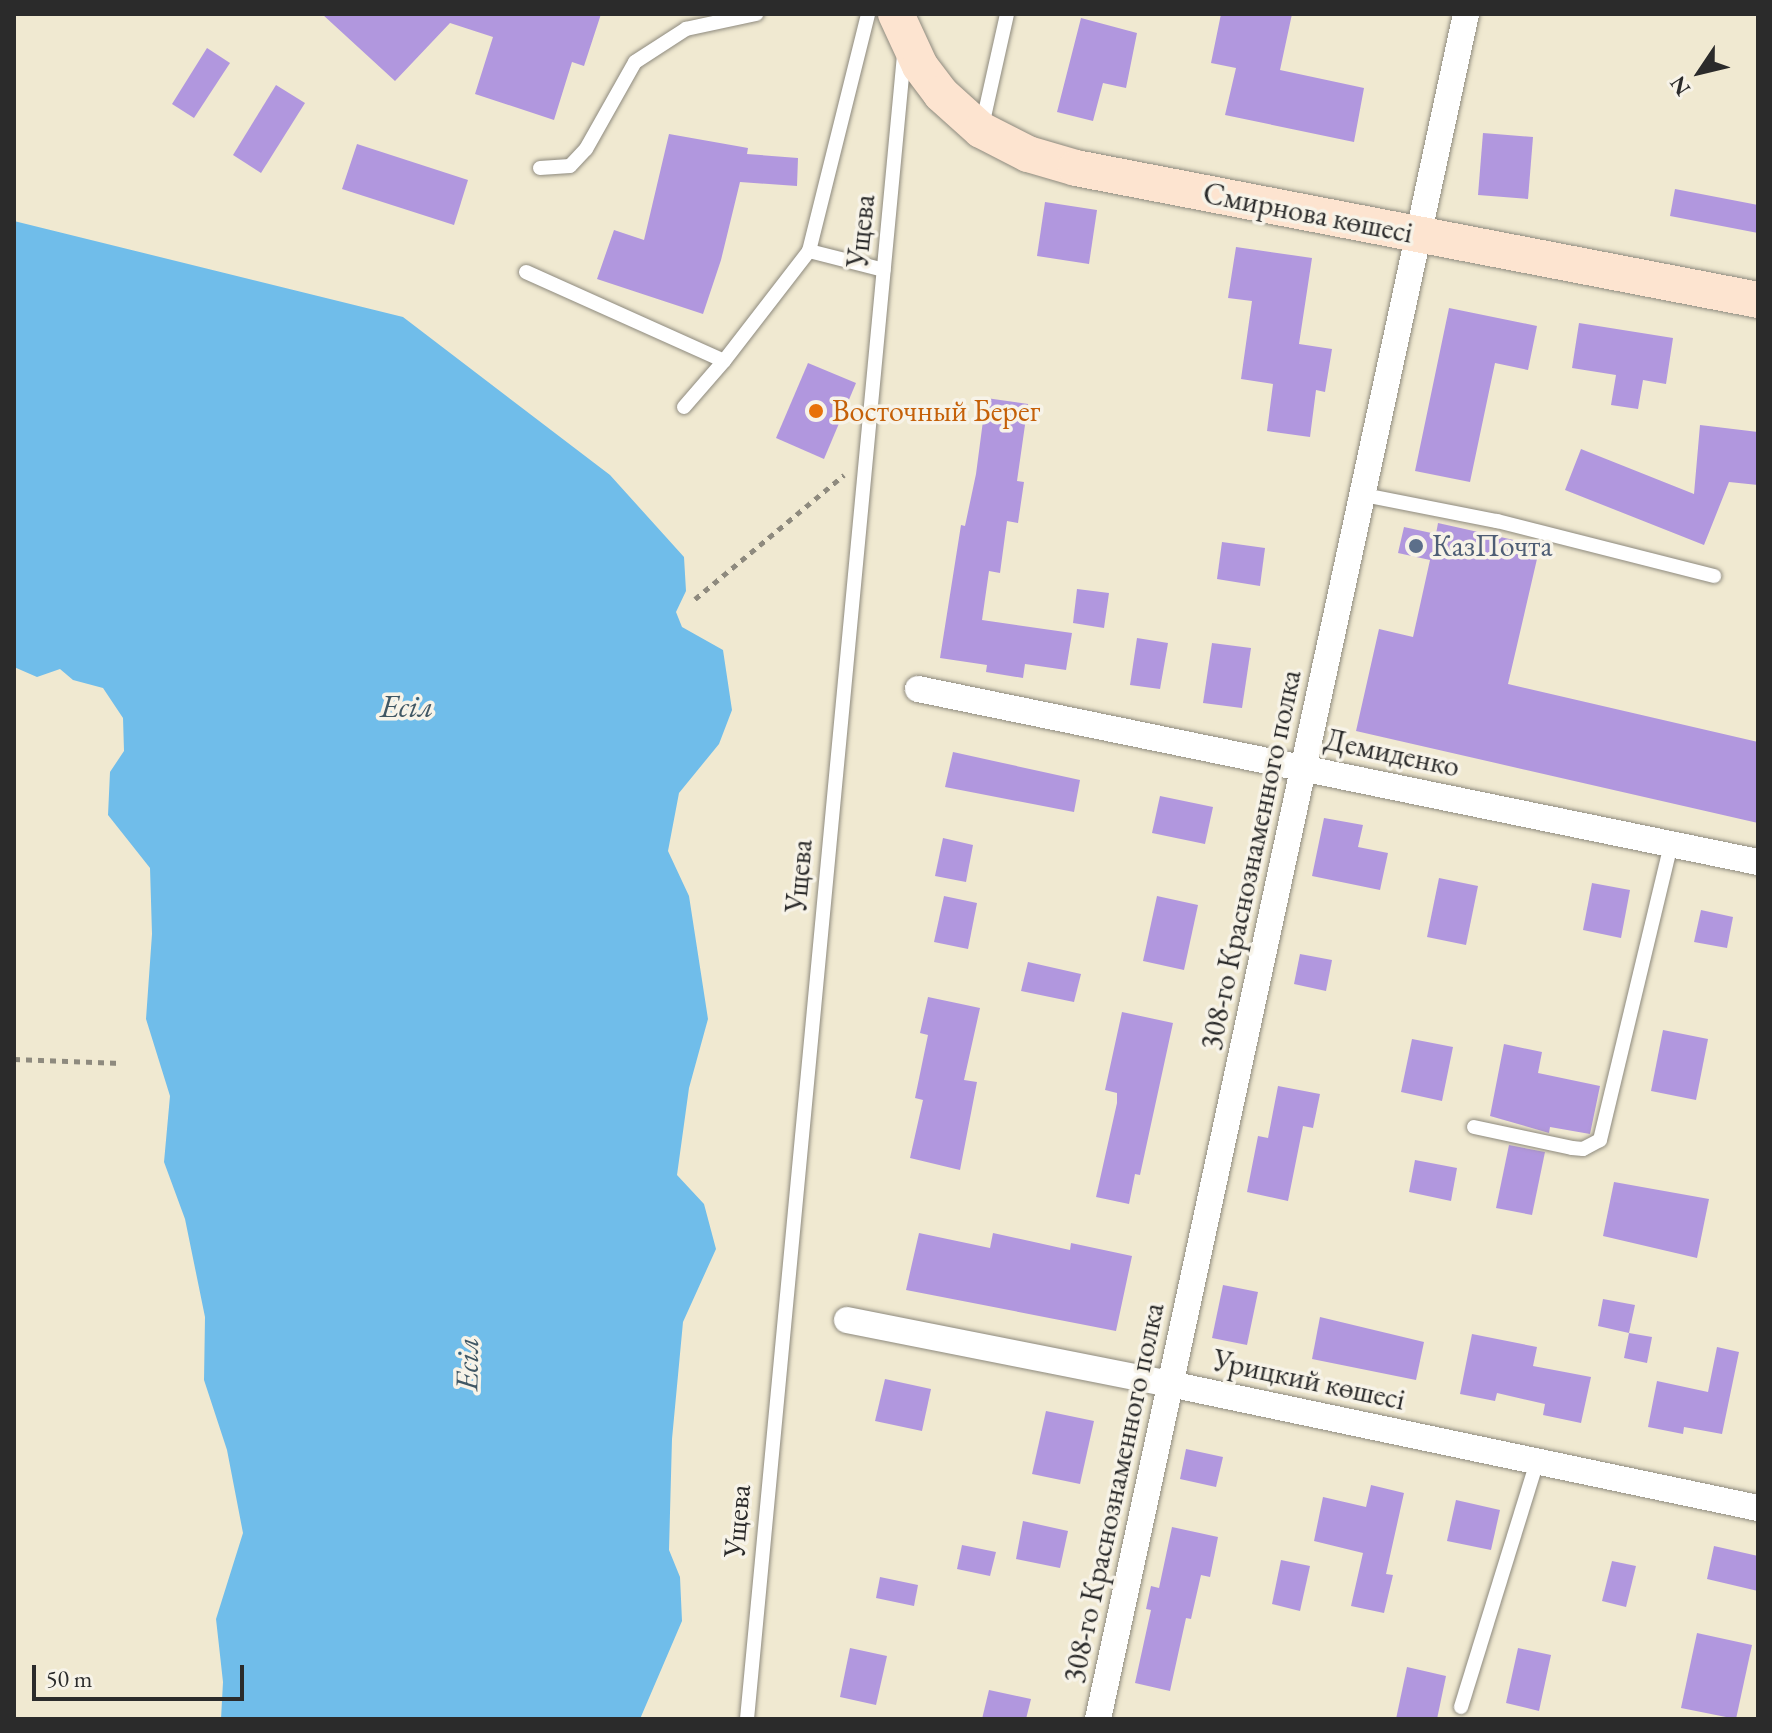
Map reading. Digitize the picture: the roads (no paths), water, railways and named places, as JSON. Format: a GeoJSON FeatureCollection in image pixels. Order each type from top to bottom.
{"type":"FeatureCollection","features":[{"type":"Feature","properties":{"kind":"street","name":"308-го Краснознаменного полка"},"geometry":{"type":"LineString","coordinates":[[1098,1719],[1466,14]]}},
{"type":"Feature","properties":{"kind":"street","name":"Смирнова көшесі"},"geometry":{"type":"LineString","coordinates":[[901,26],[920,66],[941,94],[981,130],[1028,154],[1076,168],[1758,300]]}},
{"type":"Feature","properties":{"kind":"street","name":"Демиденко"},"geometry":{"type":"LineString","coordinates":[[918,689],[1758,862]]}},
{"type":"Feature","properties":{"kind":"street","name":"Урицкий көшесі"},"geometry":{"type":"LineString","coordinates":[[847,1320],[1170,1384],[1758,1508]]}},
{"type":"Feature","properties":{"kind":"lane"},"geometry":{"type":"LineString","coordinates":[[540,168],[570,166],[586,149],[635,62],[686,29],[756,14]]}},
{"type":"Feature","properties":{"kind":"lane"},"geometry":{"type":"LineString","coordinates":[[684,407],[724,361],[809,251],[868,14]]}},
{"type":"Feature","properties":{"kind":"lane"},"geometry":{"type":"LineString","coordinates":[[981,130],[1007,14]]}},
{"type":"Feature","properties":{"kind":"lane","name":"Ущева"},"geometry":{"type":"LineString","coordinates":[[747,1719],[884,270],[901,26]]}},
{"type":"Feature","properties":{"kind":"lane"},"geometry":{"type":"LineString","coordinates":[[809,251],[884,270]]}},
{"type":"Feature","properties":{"kind":"lane"},"geometry":{"type":"LineString","coordinates":[[526,272],[724,361]]}},
{"type":"Feature","properties":{"kind":"lane"},"geometry":{"type":"LineString","coordinates":[[1364,495],[1497,521],[1714,576]]}},
{"type":"Feature","properties":{"kind":"lane"},"geometry":{"type":"LineString","coordinates":[[1474,1127],[1572,1148],[1583,1149],[1600,1140],[1671,844]]}},
{"type":"Feature","properties":{"kind":"lane"},"geometry":{"type":"LineString","coordinates":[[1461,1707],[1537,1461]]}},
{"type":"Feature","properties":{"kind":"water","name":"Есіл"},"geometry":{"type":"Polygon","coordinates":[[[14,221],[403,317],[610,475],[684,557],[686,591],[676,612],[682,627],[723,650],[732,710],[719,744],[679,793],[668,851],[689,896],[708,1019],[689,1088],[677,1175],[704,1204],[716,1249],[683,1322],[672,1439],[669,1550],[680,1577],[682,1621],[640,1719],[221,1719],[223,1682],[216,1619],[243,1533],[227,1450],[204,1380],[205,1317],[185,1219],[164,1162],[170,1096],[146,1019],[152,934],[150,868],[108,815],[110,772],[124,751],[123,718],[103,688],[73,680],[60,669],[37,677],[14,667],[14,221]]]}},
{"type":"Feature","properties":{"kind":"place","name":"Восточный Берег"},"geometry":{"type":"Point","coordinates":[816,411]}},
{"type":"Feature","properties":{"kind":"place","name":"КазПочта"},"geometry":{"type":"Point","coordinates":[1416,546]}}]}
